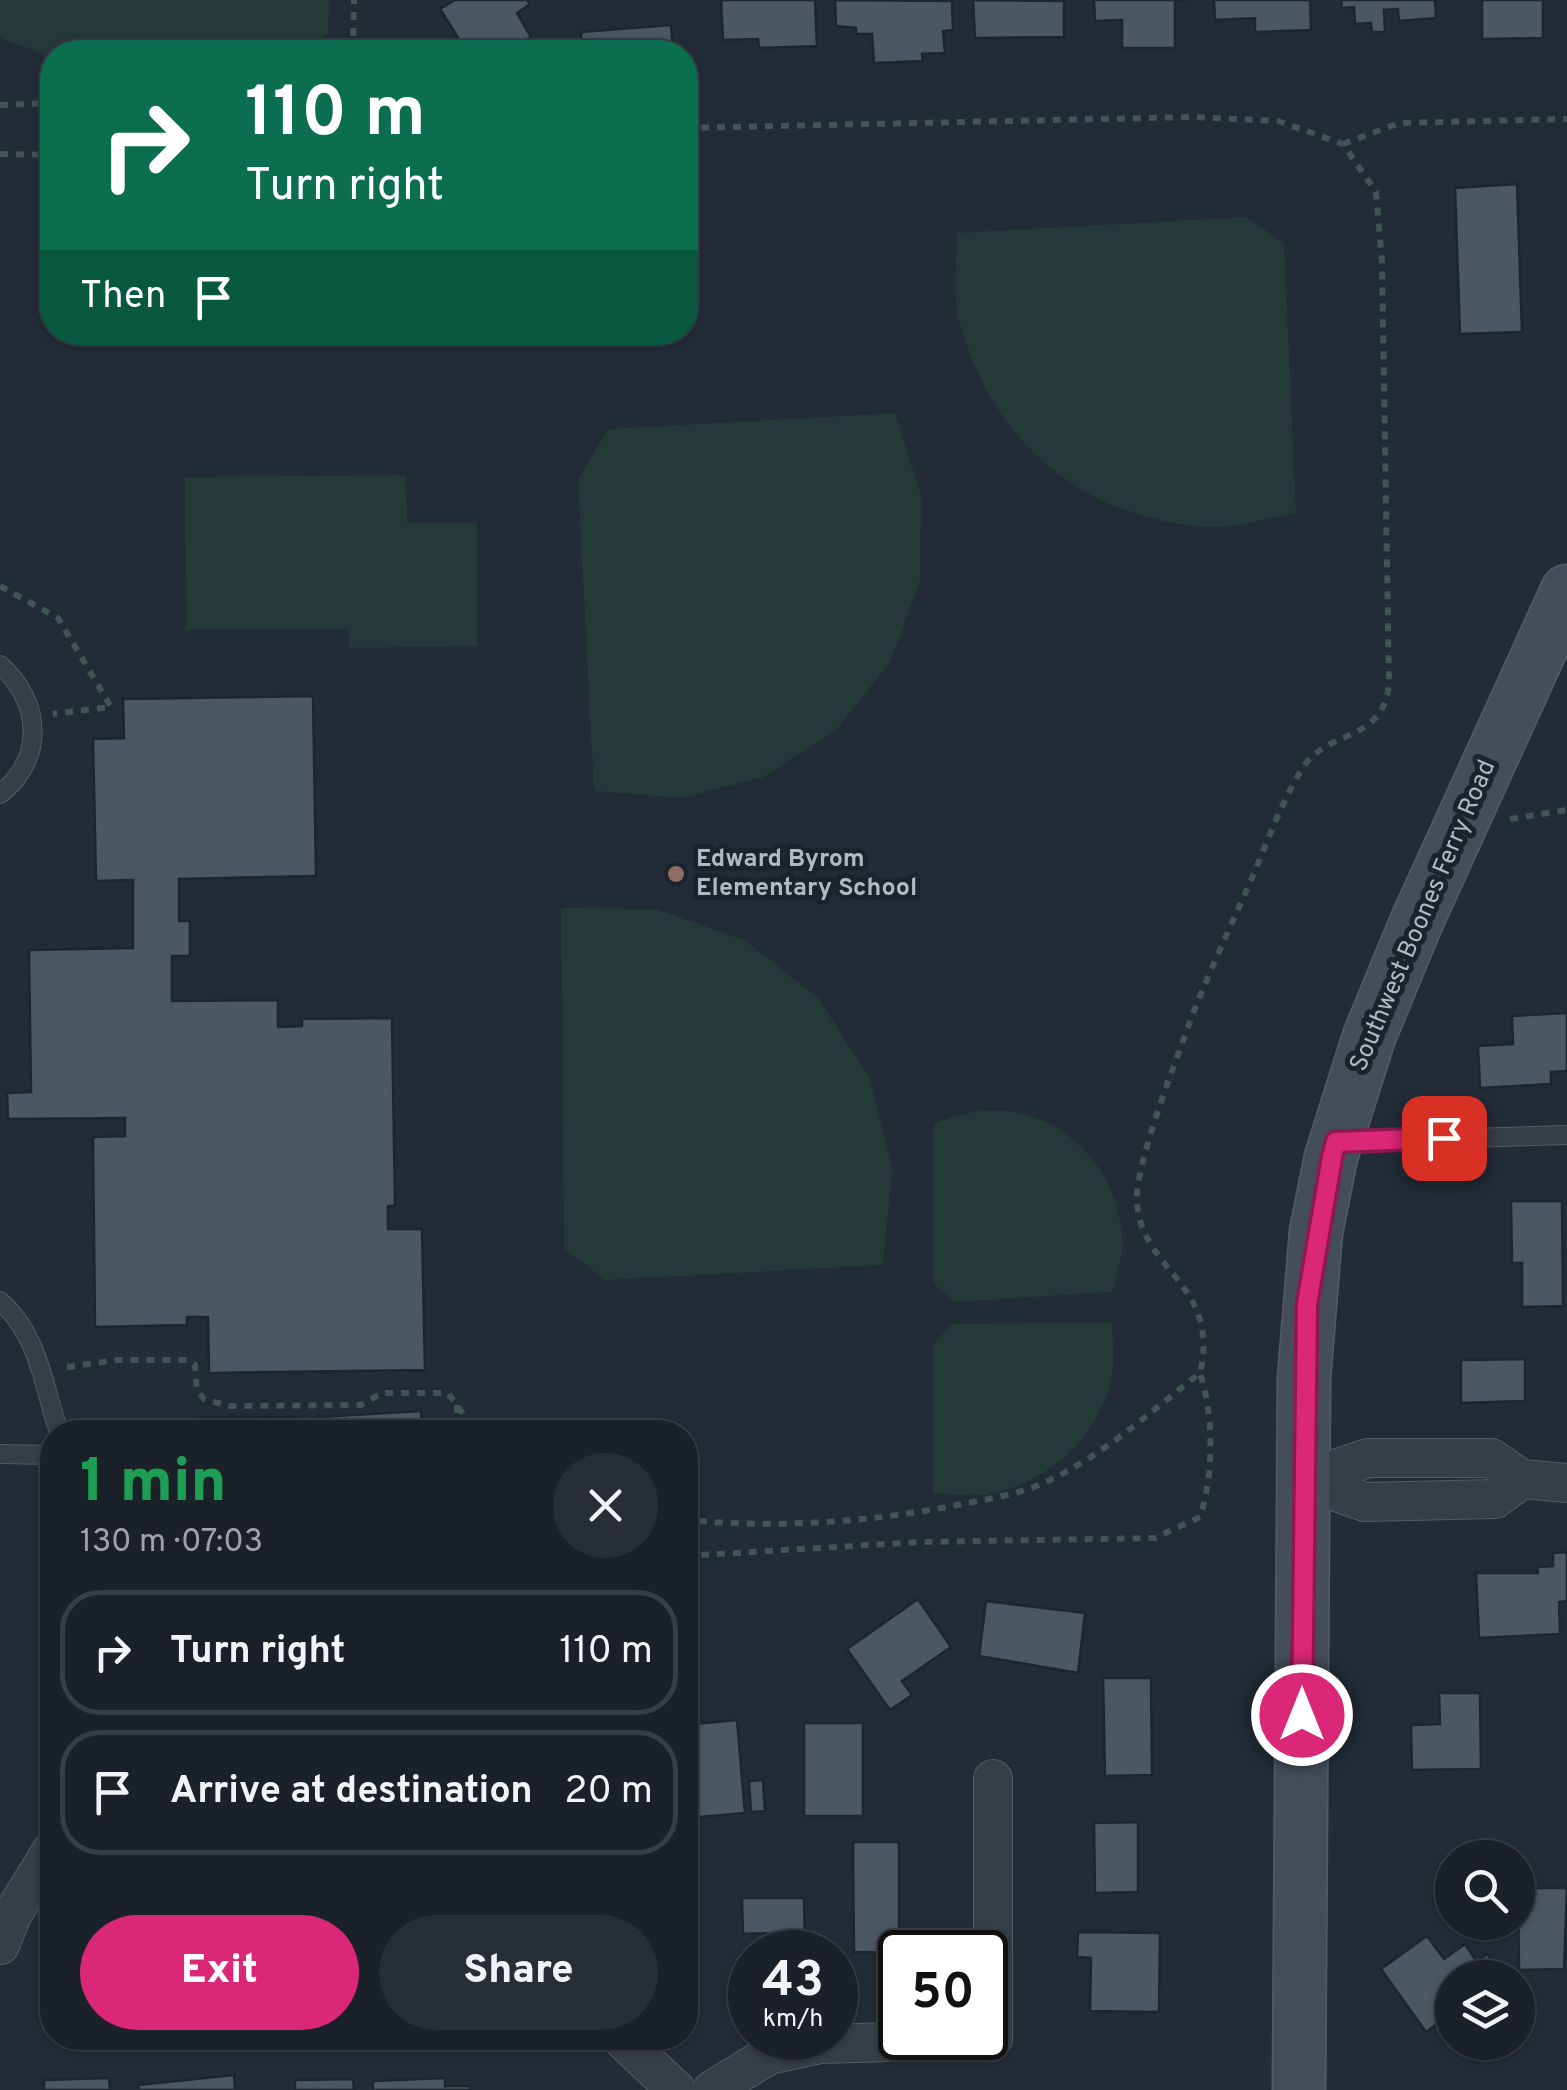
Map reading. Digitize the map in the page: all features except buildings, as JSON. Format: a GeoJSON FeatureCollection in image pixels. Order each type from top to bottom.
{"type":"FeatureCollection","features":[{"type":"Feature","properties":{"kind":"main road","name":"Southwest Boones Ferry Road"},"geometry":{"type":"LineString","coordinates":[[1299,2090],[1302,1480],[1307,1304],[1316,1232],[1336,1142],[1370,1038],[1416,923],[1567,592]]}},
{"type":"Feature","properties":{"kind":"street"},"geometry":{"type":"LineString","coordinates":[[1302,1480],[1365,1502],[1495,1499],[1522,1478],[1567,1482]]}},
{"type":"Feature","properties":{"kind":"street"},"geometry":{"type":"LineString","coordinates":[[712,2090],[768,2055],[822,2044],[992,2039],[993,1779]]}},
{"type":"Feature","properties":{"kind":"street"},"geometry":{"type":"LineString","coordinates":[[0,1945],[12,1915],[40,1870]]}},
{"type":"Feature","properties":{"kind":"street"},"geometry":{"type":"LineString","coordinates":[[633,2050],[676,2090]]}},
{"type":"Feature","properties":{"kind":"lane"},"geometry":{"type":"LineString","coordinates":[[0,665],[20,686],[33,716],[26,767],[0,794]]}},
{"type":"Feature","properties":{"kind":"lane"},"geometry":{"type":"LineString","coordinates":[[1336,1142],[1567,1135]]}},
{"type":"Feature","properties":{"kind":"lane"},"geometry":{"type":"LineString","coordinates":[[0,1300],[20,1319],[42,1372],[56,1420]]}},
{"type":"Feature","properties":{"kind":"lane"},"geometry":{"type":"LineString","coordinates":[[0,1454],[40,1455]]}},
{"type":"Feature","properties":{"kind":"path"},"geometry":{"type":"LineString","coordinates":[[353,40],[354,0]]}},
{"type":"Feature","properties":{"kind":"path"},"geometry":{"type":"LineString","coordinates":[[0,105],[40,103]]}},
{"type":"Feature","properties":{"kind":"path"},"geometry":{"type":"LineString","coordinates":[[698,128],[1193,117],[1278,120],[1344,144],[1376,192],[1382,262],[1387,703],[1378,718],[1356,734],[1316,752],[1296,780],[1183,1040],[1141,1173],[1137,1203],[1150,1243],[1196,1302],[1202,1320],[1200,1373],[1208,1399],[1209,1492],[1200,1518],[1155,1538],[938,1542],[698,1555]]}},
{"type":"Feature","properties":{"kind":"path"},"geometry":{"type":"LineString","coordinates":[[1344,144],[1399,122],[1567,119]]}},
{"type":"Feature","properties":{"kind":"path"},"geometry":{"type":"LineString","coordinates":[[0,154],[40,155]]}},
{"type":"Feature","properties":{"kind":"path"},"geometry":{"type":"LineString","coordinates":[[0,586],[58,618],[111,707],[33,716]]}},
{"type":"Feature","properties":{"kind":"path"},"geometry":{"type":"LineString","coordinates":[[42,1372],[118,1360],[178,1359],[195,1366],[197,1390],[212,1404],[361,1405],[382,1393],[448,1393],[468,1420]]}},
{"type":"Feature","properties":{"kind":"path"},"geometry":{"type":"LineString","coordinates":[[698,1520],[820,1524],[899,1517],[1007,1496],[1050,1481],[1094,1456],[1200,1373]]}},
{"type":"Feature","properties":{"kind":"path"},"geometry":{"type":"LineString","coordinates":[[457,1404],[458,1420]]}},
{"type":"Feature","properties":{"kind":"green space"},"geometry":{"type":"Polygon","coordinates":[[[0,0],[329,0],[328,32],[320,40],[40,40],[40,53],[0,38],[0,0]]]}},
{"type":"Feature","properties":{"kind":"green space"},"geometry":{"type":"Polygon","coordinates":[[[1246,217],[1284,243],[1296,513],[1239,525],[1205,527],[1120,508],[1082,490],[1049,467],[1020,438],[995,405],[975,367],[958,314],[957,233],[1246,217]]]}},
{"type":"Feature","properties":{"kind":"green space"},"geometry":{"type":"Polygon","coordinates":[[[895,413],[921,495],[920,581],[890,662],[836,730],[764,777],[681,798],[594,791],[578,479],[608,429],[895,413]]]}},
{"type":"Feature","properties":{"kind":"green space"},"geometry":{"type":"Polygon","coordinates":[[[406,475],[407,523],[477,523],[477,646],[349,648],[349,629],[186,630],[185,477],[406,475]]]}},
{"type":"Feature","properties":{"kind":"green space"},"geometry":{"type":"Polygon","coordinates":[[[561,908],[655,909],[745,940],[819,999],[870,1079],[892,1170],[883,1265],[606,1280],[564,1249],[561,908]]]}},
{"type":"Feature","properties":{"kind":"green space"},"geometry":{"type":"Polygon","coordinates":[[[978,1110],[1019,1113],[1045,1122],[1081,1147],[1096,1164],[1116,1203],[1121,1224],[1122,1252],[1112,1292],[954,1302],[934,1284],[934,1123],[978,1110]]]}},
{"type":"Feature","properties":{"kind":"green space"},"geometry":{"type":"Polygon","coordinates":[[[1112,1322],[1113,1369],[1108,1393],[1098,1415],[1068,1454],[1048,1470],[1004,1491],[974,1495],[933,1493],[933,1345],[952,1324],[1112,1322]]]}},
{"type":"Feature","properties":{"kind":"place","name":"Edward Byrom Elementary School"},"geometry":{"type":"Point","coordinates":[676,874]}},
{"type":"Feature","properties":{"kind":"route"},"geometry":{"type":"LineString","coordinates":[[1302,1715],[1307,1304],[1316,1232],[1332,1157],[1336,1142],[1444,1138]]}}]}
